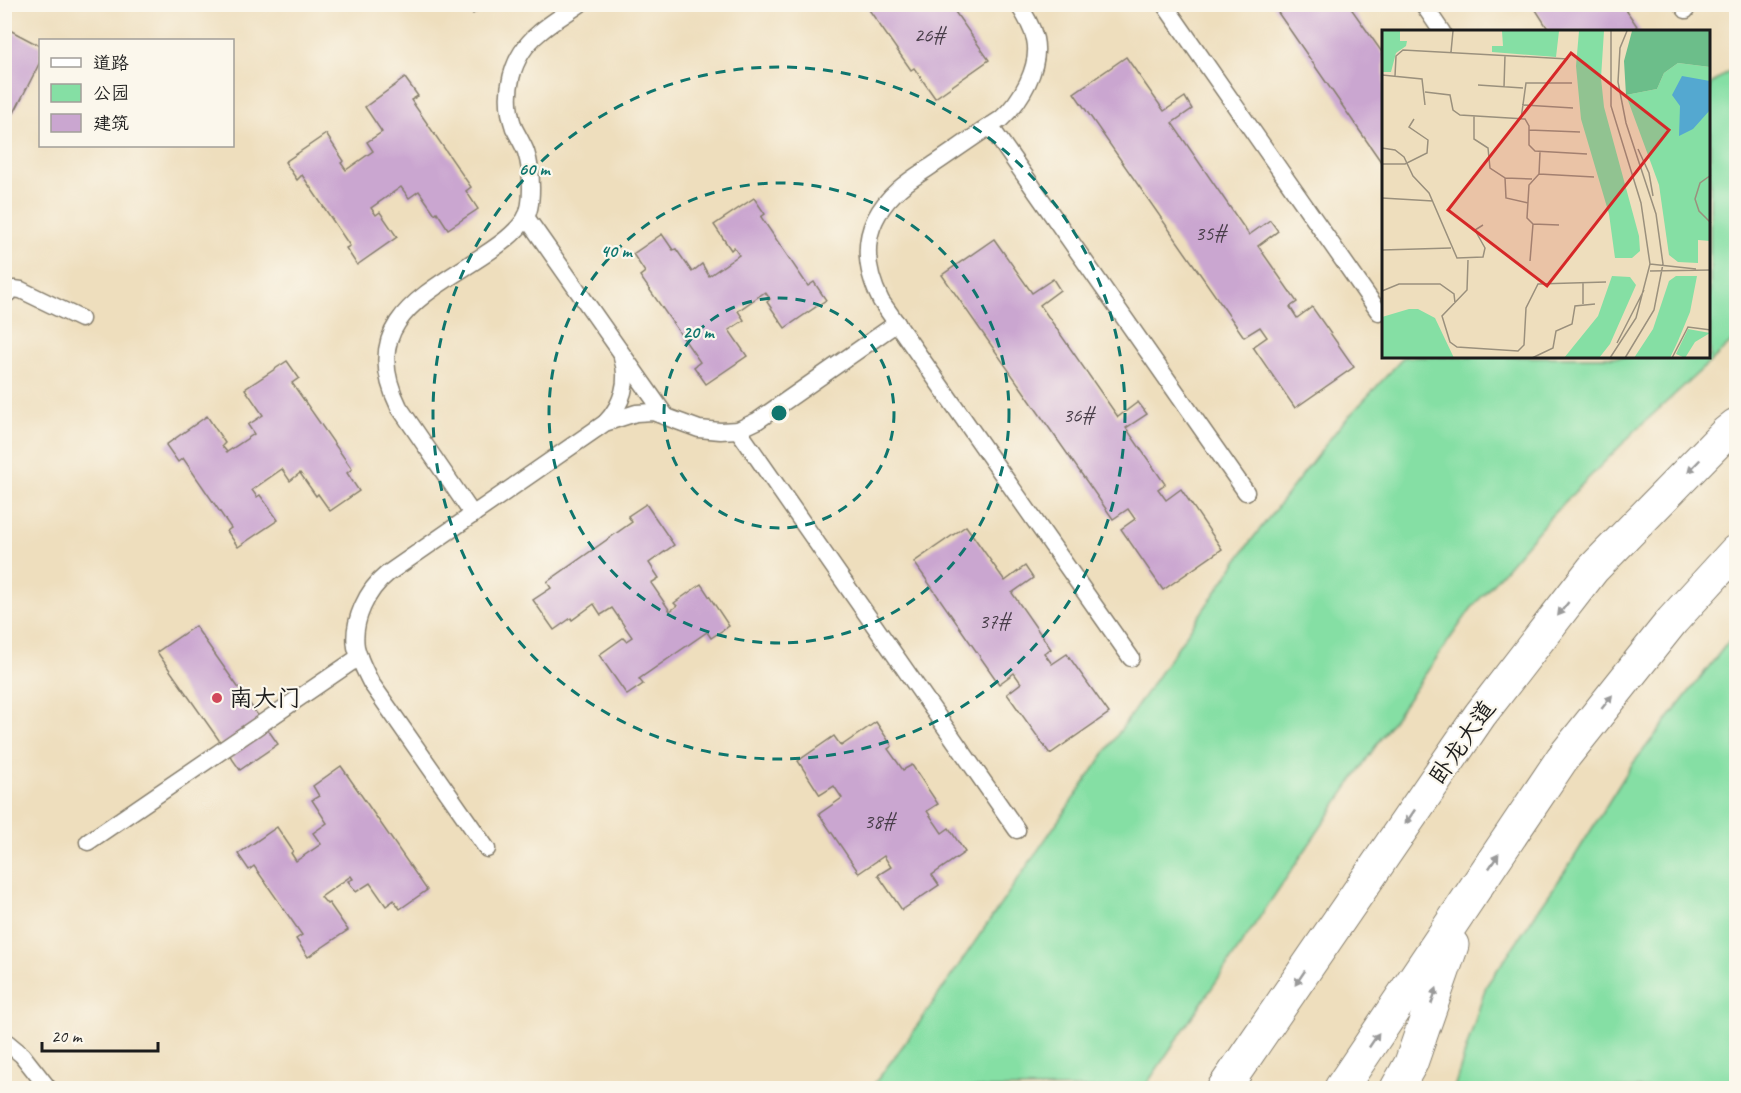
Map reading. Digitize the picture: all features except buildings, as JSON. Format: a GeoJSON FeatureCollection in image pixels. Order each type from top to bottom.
{"type":"FeatureCollection","features":[{"type":"Feature","properties":{"kind":"main road","name":"卧龙大道"},"geometry":{"type":"LineString","coordinates":[[1224,1089],[1480,715],[1593,569],[1726,433],[1737,425]]}},
{"type":"Feature","properties":{"kind":"main road"},"geometry":{"type":"LineString","coordinates":[[1341,1089],[1562,759],[1671,621],[1737,551]]}},
{"type":"Feature","properties":{"kind":"main road"},"geometry":{"type":"LineString","coordinates":[[1397,1089],[1411,1063],[1468,900]]}},
{"type":"Feature","properties":{"kind":"lane"},"geometry":{"type":"LineString","coordinates":[[473,515],[399,407],[391,391],[386,372],[386,354],[390,335],[401,316],[416,301],[497,246],[526,217],[531,196],[531,174],[526,152],[509,113],[509,86],[514,66],[525,47],[539,32],[580,4]]}},
{"type":"Feature","properties":{"kind":"lane"},"geometry":{"type":"LineString","coordinates":[[1164,4],[1379,312]]}},
{"type":"Feature","properties":{"kind":"lane"},"geometry":{"type":"LineString","coordinates":[[1423,4],[1441,30]]}},
{"type":"Feature","properties":{"kind":"lane"},"geometry":{"type":"LineString","coordinates":[[1026,7],[1035,39],[1035,57],[1022,96],[1012,109],[900,188],[881,208],[872,224],[868,241],[868,262],[872,283],[881,301],[1131,658]]}},
{"type":"Feature","properties":{"kind":"lane"},"geometry":{"type":"LineString","coordinates":[[990,126],[1246,492]]}},
{"type":"Feature","properties":{"kind":"lane"},"geometry":{"type":"LineString","coordinates":[[526,217],[665,416]]}},
{"type":"Feature","properties":{"kind":"lane"},"geometry":{"type":"LineString","coordinates":[[4,296],[14,288],[21,290],[81,319]]}},
{"type":"Feature","properties":{"kind":"lane"},"geometry":{"type":"LineString","coordinates":[[605,423],[636,413],[652,412],[699,429],[738,430],[757,421],[897,323]]}},
{"type":"Feature","properties":{"kind":"lane"},"geometry":{"type":"LineString","coordinates":[[487,849],[371,683],[361,664],[356,645],[361,610],[378,581],[605,423],[621,401],[624,389],[625,365],[620,351]]}},
{"type":"Feature","properties":{"kind":"lane"},"geometry":{"type":"LineString","coordinates":[[738,430],[1017,830]]}},
{"type":"Feature","properties":{"kind":"lane"},"geometry":{"type":"LineString","coordinates":[[88,842],[359,657]]}},
{"type":"Feature","properties":{"kind":"lane"},"geometry":{"type":"LineString","coordinates":[[4,1040],[22,1055],[48,1089]]}},
{"type":"Feature","properties":{"kind":"green space"},"geometry":{"type":"Polygon","coordinates":[[[1736,66],[1736,338],[1637,429],[1551,516],[1470,610],[1144,1088],[871,1088],[908,1039],[1250,542],[1340,426],[1403,358],[1711,358],[1711,84],[1736,66]]]}},
{"type":"Feature","properties":{"kind":"green space"},"geometry":{"type":"Polygon","coordinates":[[[1736,632],[1736,1088],[1454,1088],[1486,986],[1570,864],[1631,766],[1736,632]]]}},
{"type":"Feature","properties":{"kind":"place","name":"南大门"},"geometry":{"type":"Point","coordinates":[217,698]}}]}
